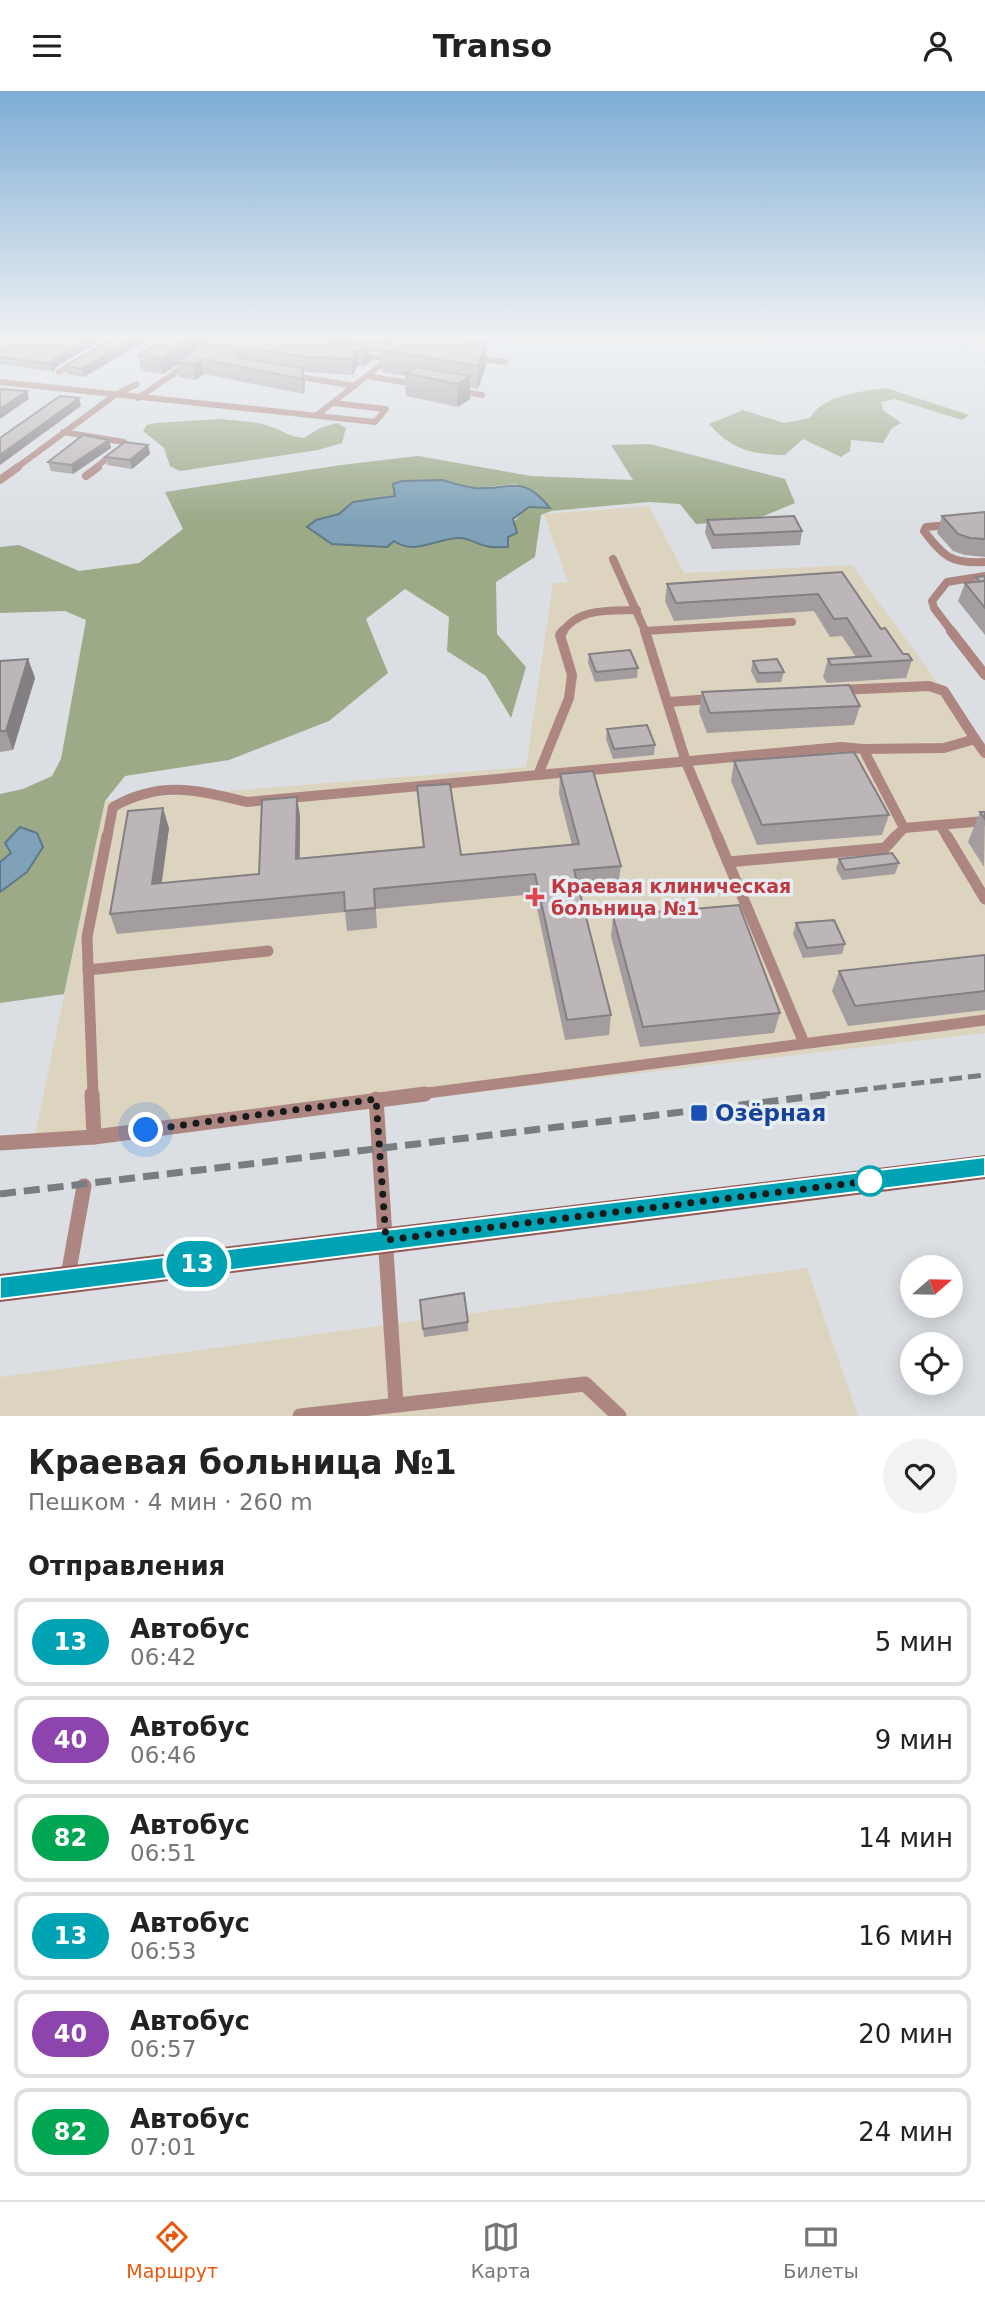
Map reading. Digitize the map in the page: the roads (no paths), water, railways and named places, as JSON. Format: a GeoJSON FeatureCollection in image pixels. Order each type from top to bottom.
{"type":"FeatureCollection","features":[{"type":"Feature","properties":{"kind":"main road"},"geometry":{"type":"LineString","coordinates":[[0,1288],[985,1167]]}},
{"type":"Feature","properties":{"kind":"lane"},"geometry":{"type":"LineString","coordinates":[[0,480],[111,398]]}},
{"type":"Feature","properties":{"kind":"lane"},"geometry":{"type":"LineString","coordinates":[[138,398],[375,422],[386,409],[332,403]]}},
{"type":"Feature","properties":{"kind":"lane"},"geometry":{"type":"LineString","coordinates":[[317,415],[339,398]]}},
{"type":"Feature","properties":{"kind":"lane"},"geometry":{"type":"LineString","coordinates":[[64,432],[124,442],[123,446],[86,476]]}},
{"type":"Feature","properties":{"kind":"lane"},"geometry":{"type":"LineString","coordinates":[[960,524],[926,527],[924,531],[947,559],[963,564],[985,562]]}},
{"type":"Feature","properties":{"kind":"lane"},"geometry":{"type":"LineString","coordinates":[[613,559],[645,631],[686,762],[804,1044]]}},
{"type":"Feature","properties":{"kind":"lane"},"geometry":{"type":"LineString","coordinates":[[985,576],[947,582],[932,601],[934,608],[985,675]]}},
{"type":"Feature","properties":{"kind":"lane"},"geometry":{"type":"LineString","coordinates":[[538,775],[569,698],[572,675],[560,635],[565,626],[575,617],[588,613],[637,610]]}},
{"type":"Feature","properties":{"kind":"lane"},"geometry":{"type":"LineString","coordinates":[[645,631],[792,622]]}},
{"type":"Feature","properties":{"kind":"lane"},"geometry":{"type":"LineString","coordinates":[[828,691],[929,686],[944,691],[985,753]]}},
{"type":"Feature","properties":{"kind":"lane"},"geometry":{"type":"LineString","coordinates":[[668,702],[721,698]]}},
{"type":"Feature","properties":{"kind":"lane"},"geometry":{"type":"LineString","coordinates":[[94,1137],[87,937],[113,807],[133,794],[164,789],[197,791],[247,802],[841,747],[944,748],[975,739]]}},
{"type":"Feature","properties":{"kind":"lane"},"geometry":{"type":"LineString","coordinates":[[863,749],[904,828]]}},
{"type":"Feature","properties":{"kind":"lane"},"geometry":{"type":"LineString","coordinates":[[728,862],[885,848],[904,828],[985,821]]}},
{"type":"Feature","properties":{"kind":"lane"},"geometry":{"type":"LineString","coordinates":[[940,825],[985,899]]}},
{"type":"Feature","properties":{"kind":"lane"},"geometry":{"type":"LineString","coordinates":[[88,970],[268,951]]}},
{"type":"Feature","properties":{"kind":"lane"},"geometry":{"type":"LineString","coordinates":[[0,1143],[94,1137],[985,1020]]}},
{"type":"Feature","properties":{"kind":"lane"},"geometry":{"type":"LineString","coordinates":[[376,1099],[396,1403]]}},
{"type":"Feature","properties":{"kind":"lane"},"geometry":{"type":"LineString","coordinates":[[68,1280],[84,1186]]}},
{"type":"Feature","properties":{"kind":"lane"},"geometry":{"type":"LineString","coordinates":[[300,1416],[396,1403],[585,1384],[619,1416]]}},
{"type":"Feature","properties":{"kind":"water"},"geometry":{"type":"Polygon","coordinates":[[[442,480],[475,488],[523,487],[532,490],[550,508],[529,507],[513,519],[517,533],[508,537],[508,547],[489,547],[459,538],[418,547],[394,541],[387,547],[332,544],[307,527],[316,520],[339,514],[353,502],[395,496],[393,484],[402,481],[442,480]]]}},
{"type":"Feature","properties":{"kind":"water"},"geometry":{"type":"Polygon","coordinates":[[[20,827],[37,833],[43,847],[27,872],[0,892],[0,862],[11,853],[5,843],[20,827]]]}},
{"type":"Feature","properties":{"kind":"railway"},"geometry":{"type":"LineString","coordinates":[[817,1095],[985,1075]]}},
{"type":"Feature","properties":{"kind":"railway"},"geometry":{"type":"LineString","coordinates":[[0,1194],[832,1094]]}},
{"type":"Feature","properties":{"kind":"place","name":"Краевая клиническая больница №1"},"geometry":{"type":"Point","coordinates":[535,897]}},
{"type":"Feature","properties":{"kind":"place","name":"Озёрная"},"geometry":{"type":"Point","coordinates":[699,1113]}}]}
